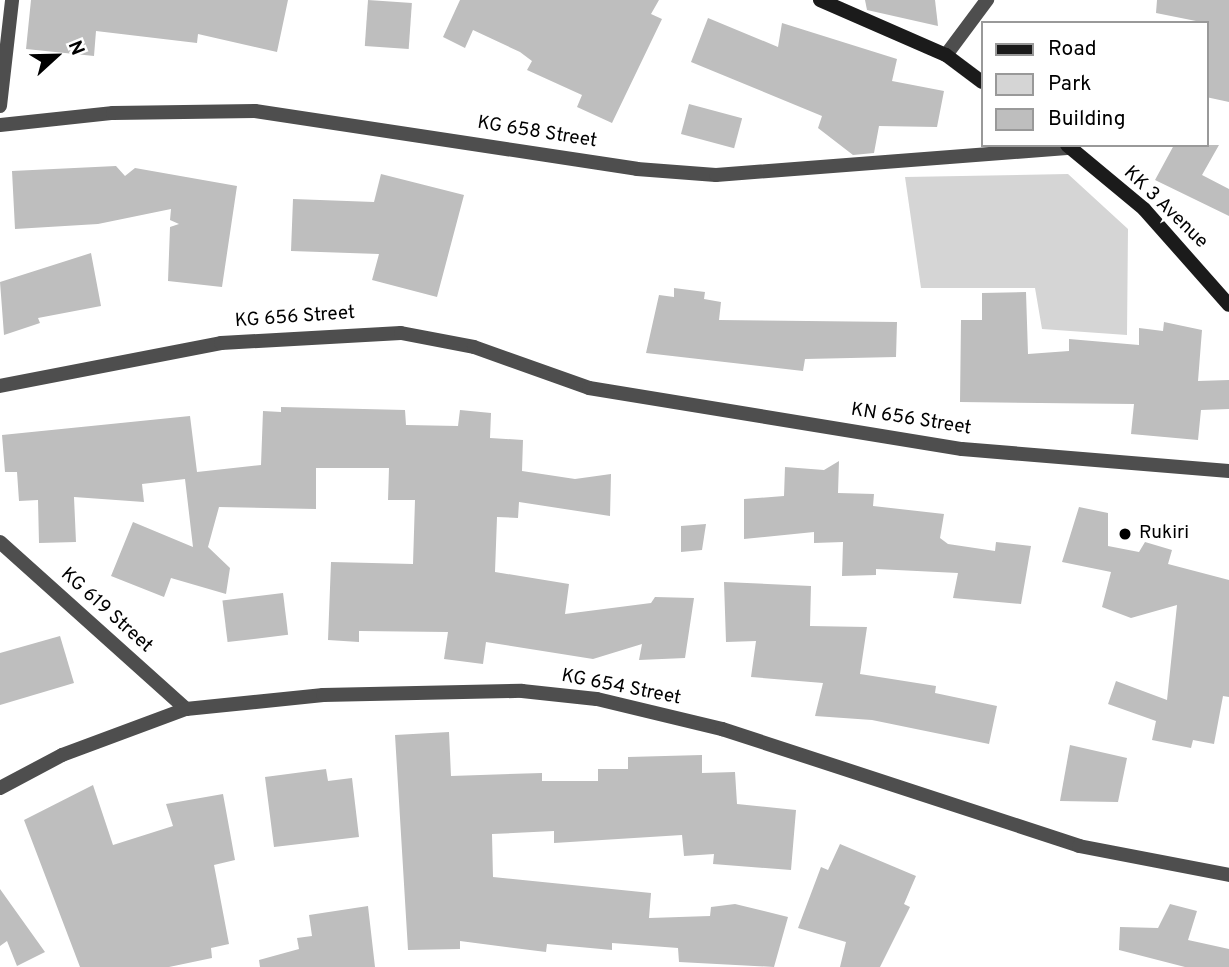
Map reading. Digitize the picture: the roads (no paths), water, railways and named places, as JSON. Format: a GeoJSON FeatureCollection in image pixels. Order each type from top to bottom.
{"type":"FeatureCollection","features":[{"type":"Feature","properties":{"kind":"street"},"geometry":{"type":"LineString","coordinates":[[0,106],[12,0]]}},
{"type":"Feature","properties":{"kind":"street"},"geometry":{"type":"LineString","coordinates":[[820,0],[946,55],[981,81]]}},
{"type":"Feature","properties":{"kind":"street"},"geometry":{"type":"LineString","coordinates":[[946,55],[987,0]]}},
{"type":"Feature","properties":{"kind":"street","name":"KG 658 Street"},"geometry":{"type":"LineString","coordinates":[[0,125],[113,113],[255,111],[637,169],[716,175],[1056,147]]}},
{"type":"Feature","properties":{"kind":"street","name":"KK 3 Avenue"},"geometry":{"type":"LineString","coordinates":[[1069,147],[1143,209],[1229,305]]}},
{"type":"Feature","properties":{"kind":"street","name":"KG 656 Street"},"geometry":{"type":"LineString","coordinates":[[0,386],[221,343],[401,333],[474,347],[589,388]]}},
{"type":"Feature","properties":{"kind":"street","name":"KN 656 Street"},"geometry":{"type":"LineString","coordinates":[[589,388],[962,449],[1229,471]]}},
{"type":"Feature","properties":{"kind":"street","name":"KG 619 Street"},"geometry":{"type":"LineString","coordinates":[[0,542],[186,709]]}},
{"type":"Feature","properties":{"kind":"street","name":"KG 654 Street"},"geometry":{"type":"LineString","coordinates":[[0,788],[62,755],[186,709],[323,695],[522,691],[597,699],[722,729],[1079,846],[1229,875]]}},
{"type":"Feature","properties":{"kind":"place","name":"Rukiri"},"geometry":{"type":"Point","coordinates":[1125,534]}}]}
